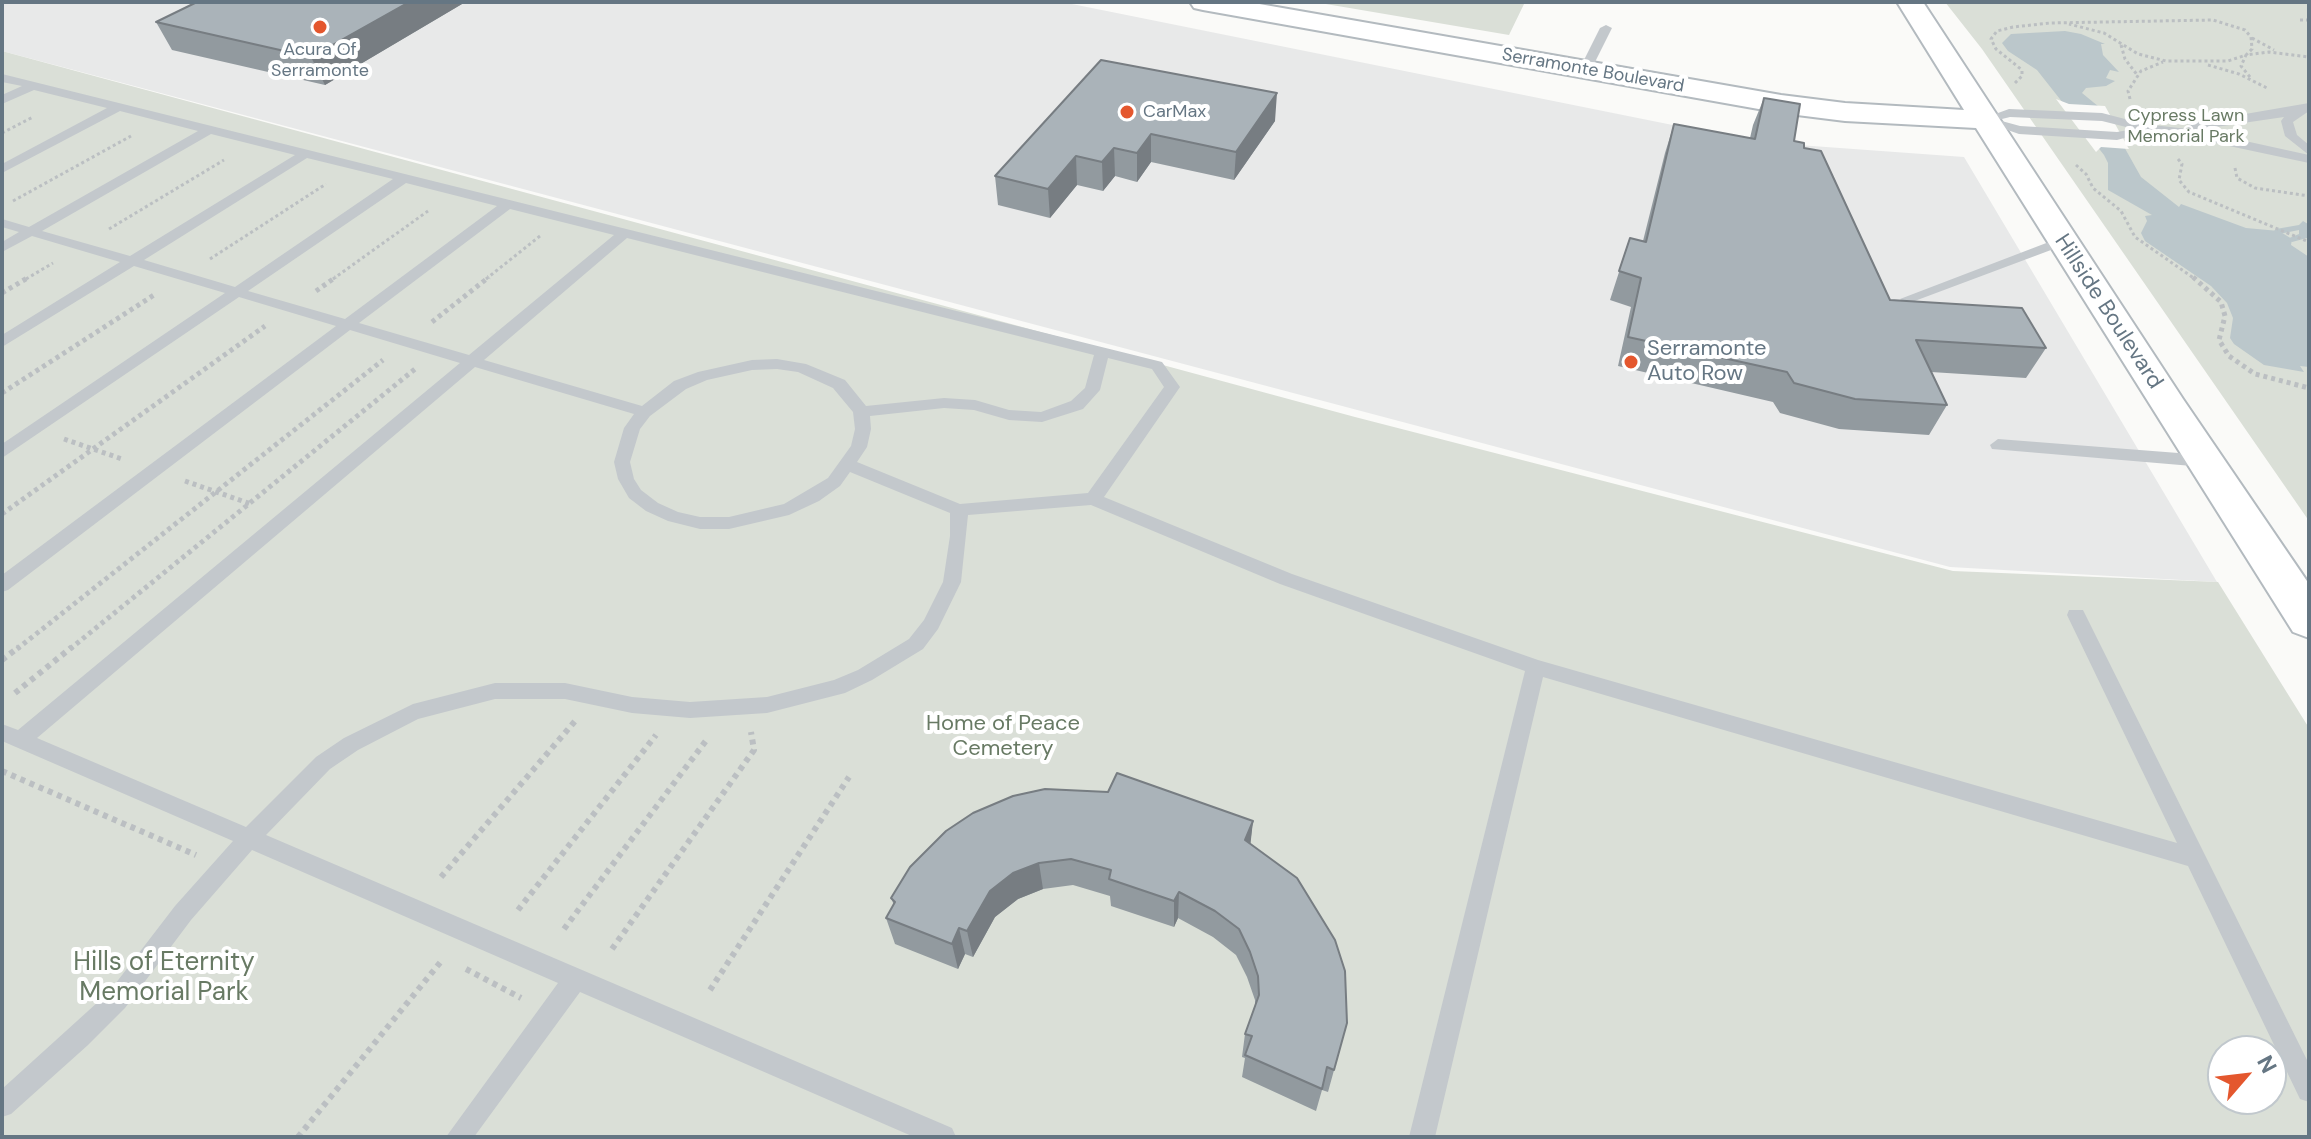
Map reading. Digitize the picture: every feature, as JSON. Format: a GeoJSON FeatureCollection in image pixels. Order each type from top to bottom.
{"type":"FeatureCollection","features":[{"type":"Feature","properties":{"kind":"main road","name":"Serramonte Boulevard"},"geometry":{"type":"LineString","coordinates":[[1203,2],[1814,108],[1985,120]]}},
{"type":"Feature","properties":{"kind":"main road","name":"Hillside Boulevard"},"geometry":{"type":"LineString","coordinates":[[1910,2],[2309,620]]}},
{"type":"Feature","properties":{"kind":"lane"},"geometry":{"type":"LineString","coordinates":[[1585,70],[1606,28]]}},
{"type":"Feature","properties":{"kind":"lane"},"geometry":{"type":"LineString","coordinates":[[2,78],[1157,365],[1172,387],[1093,499]]}},
{"type":"Feature","properties":{"kind":"lane"},"geometry":{"type":"LineString","coordinates":[[2,100],[32,86]]}},
{"type":"Feature","properties":{"kind":"lane"},"geometry":{"type":"LineString","coordinates":[[2,169],[118,107]]}},
{"type":"Feature","properties":{"kind":"lane"},"geometry":{"type":"LineString","coordinates":[[2173,130],[2303,109]]}},
{"type":"Feature","properties":{"kind":"lane"},"geometry":{"type":"LineString","coordinates":[[2303,109],[2287,121],[2287,128],[2291,136],[2309,151]]}},
{"type":"Feature","properties":{"kind":"lane"},"geometry":{"type":"LineString","coordinates":[[1985,120],[2009,113],[2119,120],[2144,128],[2173,130],[2309,159]]}},
{"type":"Feature","properties":{"kind":"lane"},"geometry":{"type":"LineString","coordinates":[[1985,120],[2019,130],[2067,133],[2131,135],[2144,128]]}},
{"type":"Feature","properties":{"kind":"lane"},"geometry":{"type":"LineString","coordinates":[[2,248],[208,130]]}},
{"type":"Feature","properties":{"kind":"lane"},"geometry":{"type":"LineString","coordinates":[[2,342],[305,154]]}},
{"type":"Feature","properties":{"kind":"lane"},"geometry":{"type":"LineString","coordinates":[[2,452],[404,178]]}},
{"type":"Feature","properties":{"kind":"lane"},"geometry":{"type":"LineString","coordinates":[[2,585],[508,204]]}},
{"type":"Feature","properties":{"kind":"lane"},"geometry":{"type":"LineString","coordinates":[[2,223],[644,412]]}},
{"type":"Feature","properties":{"kind":"lane"},"geometry":{"type":"LineString","coordinates":[[625,233],[10,739],[943,1137]]}},
{"type":"Feature","properties":{"kind":"lane"},"geometry":{"type":"LineString","coordinates":[[1907,299],[2062,241]]}},
{"type":"Feature","properties":{"kind":"lane"},"geometry":{"type":"LineString","coordinates":[[861,412],[944,403],[975,405],[1009,415],[1042,417],[1061,413],[1077,405],[1092,390],[1102,352]]}},
{"type":"Feature","properties":{"kind":"lane"},"geometry":{"type":"LineString","coordinates":[[752,365],[801,367],[831,379],[852,397],[861,412],[861,438],[849,465],[813,497],[760,519],[700,523],[674,517],[652,507],[635,494],[626,479],[622,462],[625,445],[644,412],[680,385],[703,376],[752,365]]}},
{"type":"Feature","properties":{"kind":"lane"},"geometry":{"type":"LineString","coordinates":[[1998,445],[2204,461]]}},
{"type":"Feature","properties":{"kind":"lane"},"geometry":{"type":"LineString","coordinates":[[849,465],[959,510],[1093,499],[1286,579],[1536,667],[2195,858]]}},
{"type":"Feature","properties":{"kind":"lane"},"geometry":{"type":"LineString","coordinates":[[2,1105],[117,1000],[183,913],[248,839],[323,763],[364,737],[413,712],[495,691],[532,689],[676,709],[739,708],[807,697],[838,687],[865,675],[916,644],[931,624],[952,582],[959,536],[959,510]]}},
{"type":"Feature","properties":{"kind":"lane"},"geometry":{"type":"LineString","coordinates":[[2076,615],[2309,1090]]}},
{"type":"Feature","properties":{"kind":"lane"},"geometry":{"type":"LineString","coordinates":[[1422,1137],[1536,667]]}},
{"type":"Feature","properties":{"kind":"lane"},"geometry":{"type":"LineString","coordinates":[[459,1137],[575,979]]}},
{"type":"Feature","properties":{"kind":"path"},"geometry":{"type":"LineString","coordinates":[[2015,83],[2022,76],[2022,70],[1991,42],[1994,33],[2013,27],[2213,20],[2240,27],[2265,47],[2309,58]]}},
{"type":"Feature","properties":{"kind":"path"},"geometry":{"type":"LineString","coordinates":[[2300,20],[2309,20]]}},
{"type":"Feature","properties":{"kind":"path"},"geometry":{"type":"LineString","coordinates":[[2117,21],[2108,27],[2138,76]]}},
{"type":"Feature","properties":{"kind":"path"},"geometry":{"type":"LineString","coordinates":[[2069,24],[2095,30],[2138,54],[2172,61],[2221,62],[2246,55],[2287,54]]}},
{"type":"Feature","properties":{"kind":"path"},"geometry":{"type":"LineString","coordinates":[[2251,37],[2252,49],[2241,61],[2243,70],[2260,84]]}},
{"type":"Feature","properties":{"kind":"path"},"geometry":{"type":"LineString","coordinates":[[2131,101],[2128,91],[2147,66],[2172,61]]}},
{"type":"Feature","properties":{"kind":"path"},"geometry":{"type":"LineString","coordinates":[[2187,62],[2228,70],[2303,109]]}},
{"type":"Feature","properties":{"kind":"path"},"geometry":{"type":"LineString","coordinates":[[2,207],[163,118]]}},
{"type":"Feature","properties":{"kind":"path"},"geometry":{"type":"LineString","coordinates":[[2,293],[256,141]]}},
{"type":"Feature","properties":{"kind":"path"},"geometry":{"type":"LineString","coordinates":[[2178,159],[2182,164],[2179,180],[2189,192],[2307,241]]}},
{"type":"Feature","properties":{"kind":"path"},"geometry":{"type":"LineString","coordinates":[[2240,159],[2234,174],[2249,186],[2277,194],[2309,196]]}},
{"type":"Feature","properties":{"kind":"path"},"geometry":{"type":"LineString","coordinates":[[2076,165],[2086,174],[2093,188],[2121,211],[2135,237],[2185,270],[2221,302],[2225,316],[2219,340],[2229,356],[2255,374],[2309,388]]}},
{"type":"Feature","properties":{"kind":"path"},"geometry":{"type":"LineString","coordinates":[[2,514],[456,191]]}},
{"type":"Feature","properties":{"kind":"path"},"geometry":{"type":"LineString","coordinates":[[2,660],[563,218]]}},
{"type":"Feature","properties":{"kind":"path"},"geometry":{"type":"LineString","coordinates":[[15,693],[438,350]]}},
{"type":"Feature","properties":{"kind":"path"},"geometry":{"type":"LineString","coordinates":[[441,877],[595,697]]}},
{"type":"Feature","properties":{"kind":"path"},"geometry":{"type":"LineString","coordinates":[[564,929],[739,708]]}},
{"type":"Feature","properties":{"kind":"path"},"geometry":{"type":"LineString","coordinates":[[612,949],[754,750],[739,708]]}},
{"type":"Feature","properties":{"kind":"path"},"geometry":{"type":"LineString","coordinates":[[518,910],[676,709]]}},
{"type":"Feature","properties":{"kind":"path"},"geometry":{"type":"LineString","coordinates":[[2,771],[225,866]]}},
{"type":"Feature","properties":{"kind":"path"},"geometry":{"type":"LineString","coordinates":[[710,990],[849,777]]}},
{"type":"Feature","properties":{"kind":"path"},"geometry":{"type":"LineString","coordinates":[[429,953],[550,1013]]}},
{"type":"Feature","properties":{"kind":"path"},"geometry":{"type":"LineString","coordinates":[[298,1137],[443,959]]}},
{"type":"Feature","properties":{"kind":"shaded area","name":"Serramonte Auto Row"},"geometry":{"type":"Polygon","coordinates":[[[2,2],[1062,2],[1757,142],[1964,157],[2217,582],[1950,567],[2,51],[2,2]]]}},
{"type":"Feature","properties":{"kind":"shaded area"},"geometry":{"type":"Polygon","coordinates":[[[2065,31],[2105,44],[2101,44],[2103,55],[2119,72],[2110,70],[2106,78],[2115,81],[2106,86],[2086,88],[2082,93],[2104,111],[2141,177],[2179,207],[2181,204],[2246,228],[2279,231],[2292,239],[2291,245],[2309,257],[2309,367],[2300,366],[2304,372],[2264,365],[2234,344],[2230,338],[2233,318],[2227,303],[2211,286],[2145,241],[2141,233],[2147,221],[2145,216],[2152,215],[2108,190],[2108,163],[2104,155],[2037,70],[2008,51],[2002,43],[2011,34],[2065,31]]]}},
{"type":"Feature","properties":{"kind":"green space"},"geometry":{"type":"Polygon","coordinates":[[[1314,2],[1525,2],[1509,35],[1314,2]]]}},
{"type":"Feature","properties":{"kind":"green space","name":"Cypress Lawn Memorial Park"},"geometry":{"type":"Polygon","coordinates":[[[1945,2],[2309,2],[2309,521],[1982,49],[1945,2]]]}},
{"type":"Feature","properties":{"kind":"green space","name":"Home of Peace Cemetery"},"geometry":{"type":"Polygon","coordinates":[[[2,51],[1355,417],[1953,571],[2218,582],[2309,728],[2309,1137],[2,1137],[2,51]]]}},
{"type":"Feature","properties":{"kind":"pier"},"geometry":{"type":"Polygon","coordinates":[[[2056,99],[2069,104],[2105,106],[2129,149],[2101,147],[2096,152],[2056,99]]]}},
{"type":"Feature","properties":{"kind":"building"},"geometry":{"type":"Polygon","coordinates":[[[197,2],[409,2],[311,57],[156,22],[197,2]]]}},
{"type":"Feature","properties":{"kind":"building"},"geometry":{"type":"Polygon","coordinates":[[[1101,60],[1277,93],[1236,152],[1151,134],[1137,153],[1114,148],[1102,162],[1076,156],[1048,189],[995,176],[1101,60]]]}},
{"type":"Feature","properties":{"kind":"building"},"geometry":{"type":"Polygon","coordinates":[[[1764,98],[1800,104],[1794,141],[1804,143],[1804,148],[1821,151],[1890,300],[2022,308],[2046,348],[1916,340],[1947,405],[1855,399],[1794,383],[1787,372],[1628,337],[1641,278],[1619,271],[1630,238],[1646,242],[1674,124],[1755,139],[1764,98]]]}},
{"type":"Feature","properties":{"kind":"building"},"geometry":{"type":"Polygon","coordinates":[[[1117,773],[1253,821],[1245,840],[1297,878],[1335,940],[1345,971],[1347,1023],[1334,1070],[1327,1067],[1322,1089],[1245,1055],[1252,1036],[1245,1034],[1259,995],[1258,976],[1250,952],[1239,929],[1215,911],[1179,892],[1174,901],[1109,879],[1111,870],[1071,859],[1039,863],[1013,873],[990,891],[967,931],[959,928],[952,944],[886,918],[895,902],[891,898],[910,867],[946,831],[973,813],[1013,796],[1045,789],[1108,792],[1117,773]]]}},
{"type":"Feature","properties":{"kind":"waterway"},"geometry":{"type":"LineString","coordinates":[[2292,239],[2304,236],[2303,224]]}},
{"type":"Feature","properties":{"kind":"waterway"},"geometry":{"type":"LineString","coordinates":[[2279,231],[2302,227]]}},
{"type":"Feature","properties":{"kind":"place","name":"Acura Of Serramonte"},"geometry":{"type":"Point","coordinates":[320,27]}},
{"type":"Feature","properties":{"kind":"place","name":"CarMax"},"geometry":{"type":"Point","coordinates":[1127,112]}},
{"type":"Feature","properties":{"kind":"place","name":"Serramonte Auto Row"},"geometry":{"type":"Point","coordinates":[1631,362]}},
{"type":"Feature","properties":{"kind":"park label","name":"Hills of Eternity Memorial Park"},"geometry":{"type":"Point","coordinates":[164,978]}}]}
